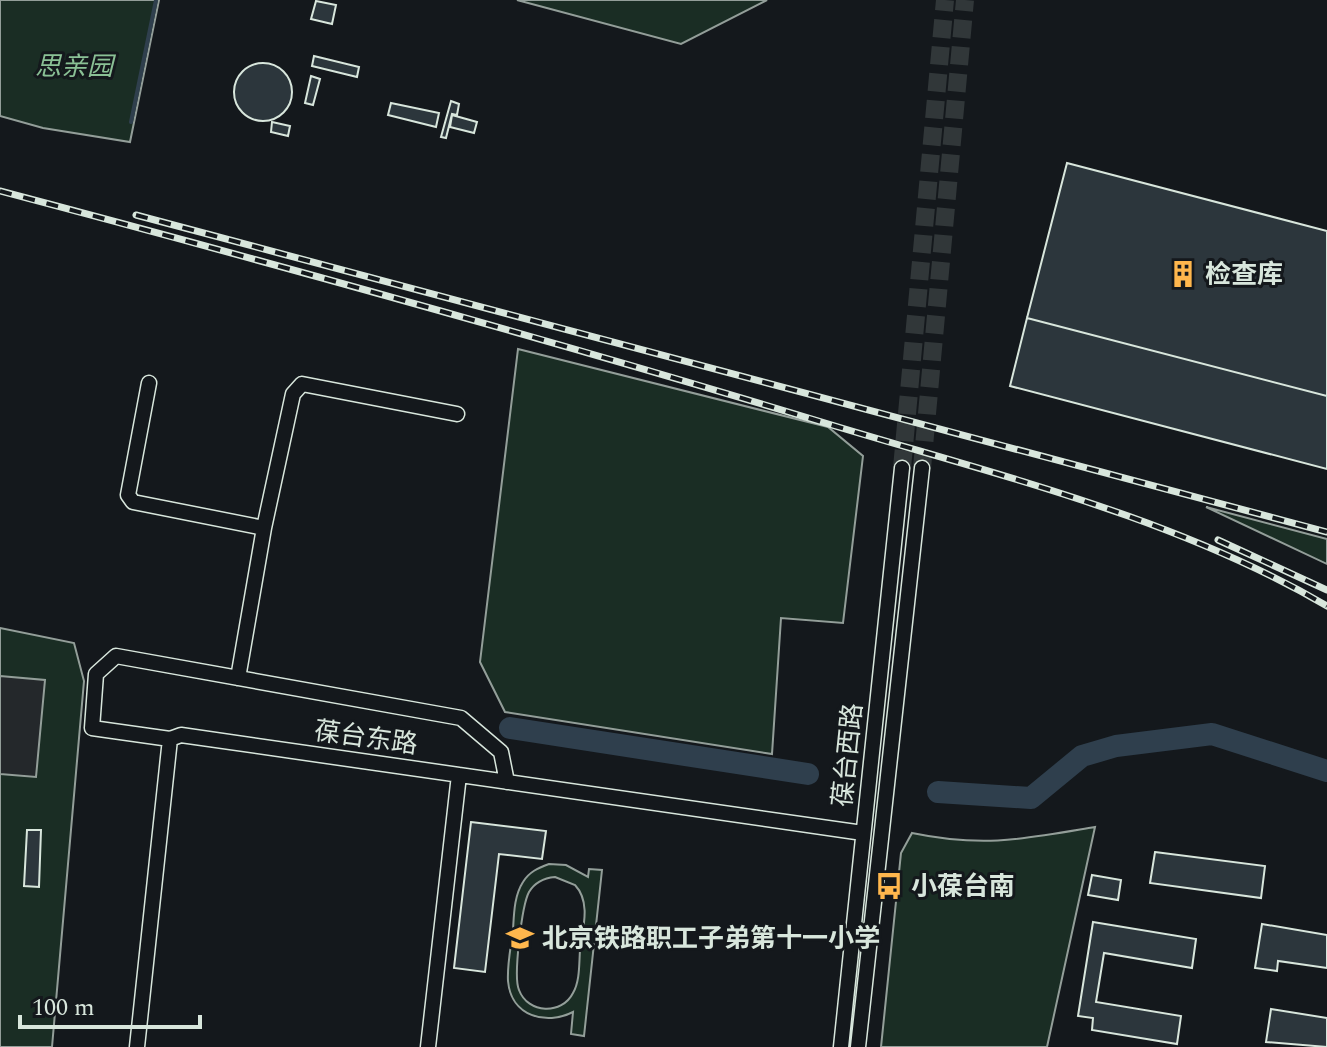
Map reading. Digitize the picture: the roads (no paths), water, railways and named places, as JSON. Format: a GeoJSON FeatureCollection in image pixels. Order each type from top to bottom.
{"type":"FeatureCollection","features":[{"type":"Feature","properties":{"kind":"street"},"geometry":{"type":"LineString","coordinates":[[149,383],[128,495],[133,502],[264,528]]}},
{"type":"Feature","properties":{"kind":"street"},"geometry":{"type":"LineString","coordinates":[[457,414],[302,384],[293,394],[264,528],[238,678],[461,718],[501,752],[507,782]]}},
{"type":"Feature","properties":{"kind":"street","name":"葆台西路"},"geometry":{"type":"LineString","coordinates":[[841,1047],[902,468]]}},
{"type":"Feature","properties":{"kind":"street","name":"葆台西路"},"geometry":{"type":"LineString","coordinates":[[858,1047],[922,468]]}},
{"type":"Feature","properties":{"kind":"street","name":"葆台东路"},"geometry":{"type":"LineString","coordinates":[[238,678],[116,656],[96,674],[92,728],[170,739],[181,735],[863,833]]}},
{"type":"Feature","properties":{"kind":"street"},"geometry":{"type":"LineString","coordinates":[[137,1047],[170,739]]}},
{"type":"Feature","properties":{"kind":"street"},"geometry":{"type":"LineString","coordinates":[[428,1047],[459,775]]}},
{"type":"Feature","properties":{"kind":"waterway"},"geometry":{"type":"LineString","coordinates":[[131,122],[156,0]]}},
{"type":"Feature","properties":{"kind":"waterway"},"geometry":{"type":"LineString","coordinates":[[510,728],[808,774]]}},
{"type":"Feature","properties":{"kind":"waterway"},"geometry":{"type":"LineString","coordinates":[[938,792],[1031,798],[1082,756],[1116,746],[1212,734],[1327,771]]}},
{"type":"Feature","properties":{"kind":"tunnel"},"geometry":{"type":"LineString","coordinates":[[902,468],[945,0]]}},
{"type":"Feature","properties":{"kind":"tunnel"},"geometry":{"type":"LineString","coordinates":[[922,468],[965,0]]}},
{"type":"Feature","properties":{"kind":"railway"},"geometry":{"type":"LineString","coordinates":[[0,191],[523,334],[1024,482],[1210,548],[1327,606]]}},
{"type":"Feature","properties":{"kind":"railway"},"geometry":{"type":"LineString","coordinates":[[136,215],[1327,532]]}},
{"type":"Feature","properties":{"kind":"railway"},"geometry":{"type":"LineString","coordinates":[[1218,540],[1327,590]]}},
{"type":"Feature","properties":{"kind":"place","name":"检查库"},"geometry":{"type":"Point","coordinates":[1183,274]}},
{"type":"Feature","properties":{"kind":"place","name":"小葆台南"},"geometry":{"type":"Point","coordinates":[889,886]}},
{"type":"Feature","properties":{"kind":"place","name":"北京铁路职工子弟第十一小学"},"geometry":{"type":"Point","coordinates":[520,938]}},
{"type":"Feature","properties":{"kind":"park label","name":"思亲园"},"geometry":{"type":"Point","coordinates":[74,66]}}]}
